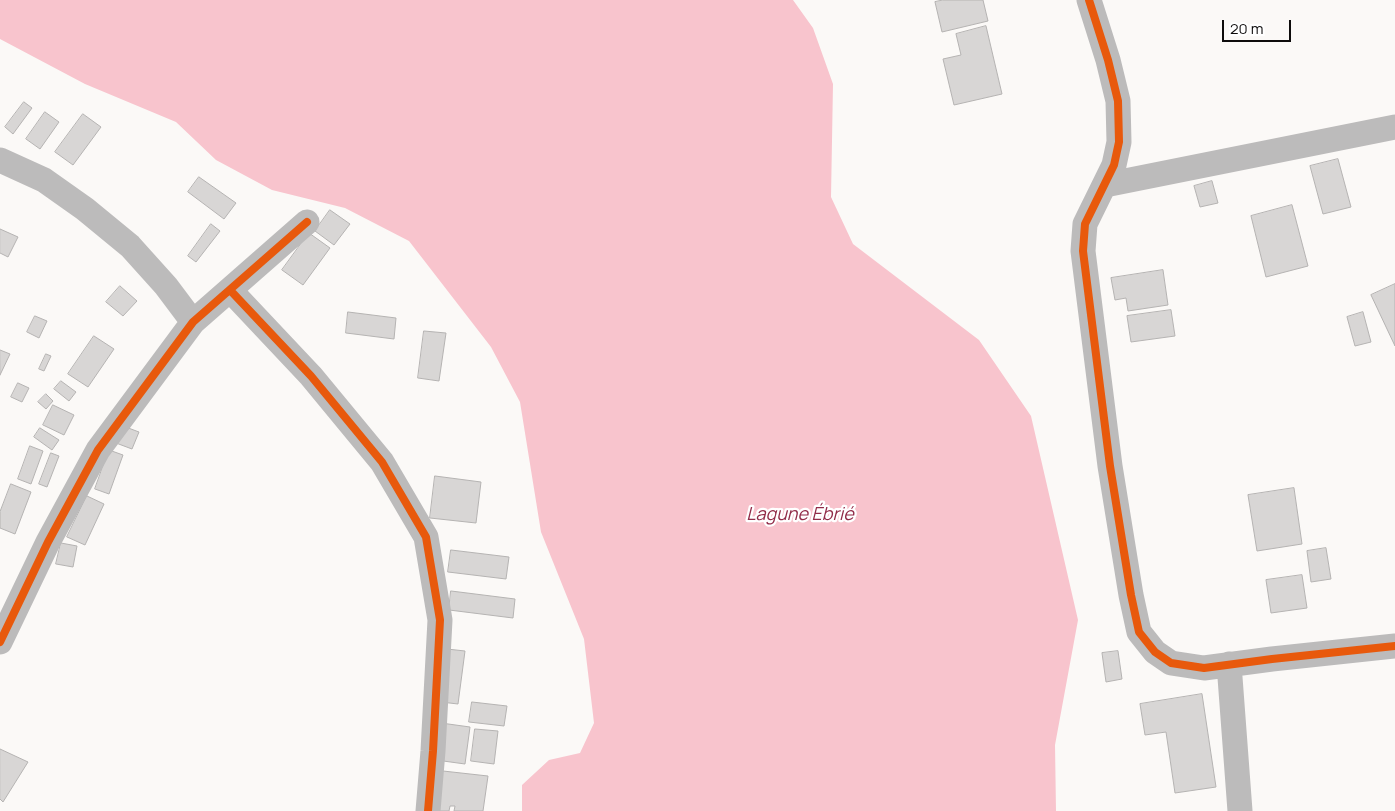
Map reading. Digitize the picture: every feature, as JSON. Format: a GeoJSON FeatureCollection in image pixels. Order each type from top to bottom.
{"type":"FeatureCollection","features":[{"type":"Feature","properties":{"kind":"street"},"geometry":{"type":"LineString","coordinates":[[1089,0],[1108,60],[1118,101],[1119,142],[1114,165],[1085,224],[1083,252],[1110,466],[1130,595],[1139,632],[1154,652],[1170,663],[1204,668],[1395,646]]}},
{"type":"Feature","properties":{"kind":"street"},"geometry":{"type":"LineString","coordinates":[[1105,184],[1395,128]]}},
{"type":"Feature","properties":{"kind":"street"},"geometry":{"type":"LineString","coordinates":[[0,160],[44,180],[85,209],[130,246],[166,286],[193,322]]}},
{"type":"Feature","properties":{"kind":"street"},"geometry":{"type":"LineString","coordinates":[[0,642],[48,542],[98,450],[193,322],[307,222]]}},
{"type":"Feature","properties":{"kind":"street"},"geometry":{"type":"LineString","coordinates":[[230,290],[311,376],[382,462],[426,537],[440,620],[428,811]]}},
{"type":"Feature","properties":{"kind":"street"},"geometry":{"type":"LineString","coordinates":[[1229,664],[1240,811]]}},
{"type":"Feature","properties":{"kind":"water","name":"Lagune Ébrié"},"geometry":{"type":"Polygon","coordinates":[[[0,0],[793,0],[813,28],[833,84],[831,197],[853,244],[979,340],[1031,416],[1078,620],[1055,745],[1056,811],[522,811],[522,785],[549,760],[580,753],[594,723],[584,639],[541,532],[520,402],[491,347],[409,241],[345,208],[272,190],[216,160],[176,122],[85,84],[0,39],[0,0]]]}},
{"type":"Feature","properties":{"kind":"building"},"geometry":{"type":"Polygon","coordinates":[[[943,0],[983,0],[988,21],[942,32],[935,2],[943,0]]]}},
{"type":"Feature","properties":{"kind":"building"},"geometry":{"type":"Polygon","coordinates":[[[986,26],[1002,94],[954,105],[943,59],[961,55],[956,34],[986,26]]]}},
{"type":"Feature","properties":{"kind":"building"},"geometry":{"type":"Polygon","coordinates":[[[24,102],[32,108],[13,134],[5,127],[24,102]]]}},
{"type":"Feature","properties":{"kind":"building"},"geometry":{"type":"Polygon","coordinates":[[[45,112],[59,122],[40,149],[26,139],[45,112]]]}},
{"type":"Feature","properties":{"kind":"building"},"geometry":{"type":"Polygon","coordinates":[[[83,114],[101,127],[73,165],[55,152],[83,114]]]}},
{"type":"Feature","properties":{"kind":"building"},"geometry":{"type":"Polygon","coordinates":[[[1338,159],[1351,207],[1323,214],[1310,166],[1338,159]]]}},
{"type":"Feature","properties":{"kind":"building"},"geometry":{"type":"Polygon","coordinates":[[[199,177],[236,203],[224,219],[188,192],[199,177]]]}},
{"type":"Feature","properties":{"kind":"building"},"geometry":{"type":"Polygon","coordinates":[[[1212,181],[1218,203],[1200,207],[1194,186],[1212,181]]]}},
{"type":"Feature","properties":{"kind":"building"},"geometry":{"type":"Polygon","coordinates":[[[1292,205],[1308,266],[1266,277],[1251,216],[1292,205]]]}},
{"type":"Feature","properties":{"kind":"building"},"geometry":{"type":"Polygon","coordinates":[[[330,210],[350,224],[334,245],[315,231],[330,210]]]}},
{"type":"Feature","properties":{"kind":"building"},"geometry":{"type":"Polygon","coordinates":[[[211,224],[220,231],[196,262],[188,256],[211,224]]]}},
{"type":"Feature","properties":{"kind":"building"},"geometry":{"type":"Polygon","coordinates":[[[0,229],[18,237],[8,257],[0,253],[0,229]]]}},
{"type":"Feature","properties":{"kind":"building"},"geometry":{"type":"Polygon","coordinates":[[[309,233],[330,248],[303,285],[282,270],[309,233]]]}},
{"type":"Feature","properties":{"kind":"building"},"geometry":{"type":"Polygon","coordinates":[[[1163,270],[1168,305],[1128,311],[1126,298],[1115,300],[1111,278],[1163,270]]]}},
{"type":"Feature","properties":{"kind":"building"},"geometry":{"type":"Polygon","coordinates":[[[1395,284],[1395,346],[1371,295],[1395,284]]]}},
{"type":"Feature","properties":{"kind":"building"},"geometry":{"type":"Polygon","coordinates":[[[120,286],[137,301],[123,316],[106,302],[120,286]]]}},
{"type":"Feature","properties":{"kind":"building"},"geometry":{"type":"Polygon","coordinates":[[[1171,310],[1175,336],[1131,342],[1127,316],[1171,310]]]}},
{"type":"Feature","properties":{"kind":"building"},"geometry":{"type":"Polygon","coordinates":[[[348,312],[396,318],[394,339],[346,333],[348,312]]]}},
{"type":"Feature","properties":{"kind":"building"},"geometry":{"type":"Polygon","coordinates":[[[1363,312],[1371,342],[1355,346],[1347,317],[1363,312]]]}},
{"type":"Feature","properties":{"kind":"building"},"geometry":{"type":"Polygon","coordinates":[[[35,316],[47,321],[39,338],[27,332],[35,316]]]}},
{"type":"Feature","properties":{"kind":"building"},"geometry":{"type":"Polygon","coordinates":[[[424,331],[446,333],[439,381],[418,378],[424,331]]]}},
{"type":"Feature","properties":{"kind":"building"},"geometry":{"type":"Polygon","coordinates":[[[94,336],[114,349],[88,387],[68,374],[94,336]]]}},
{"type":"Feature","properties":{"kind":"building"},"geometry":{"type":"Polygon","coordinates":[[[0,350],[10,354],[0,375],[0,350]]]}},
{"type":"Feature","properties":{"kind":"building"},"geometry":{"type":"Polygon","coordinates":[[[46,354],[51,356],[44,371],[39,369],[46,354]]]}},
{"type":"Feature","properties":{"kind":"building"},"geometry":{"type":"Polygon","coordinates":[[[61,381],[76,392],[69,401],[54,389],[61,381]]]}},
{"type":"Feature","properties":{"kind":"building"},"geometry":{"type":"Polygon","coordinates":[[[18,383],[29,388],[22,402],[11,397],[18,383]]]}},
{"type":"Feature","properties":{"kind":"building"},"geometry":{"type":"Polygon","coordinates":[[[46,394],[53,401],[46,409],[38,402],[46,394]]]}},
{"type":"Feature","properties":{"kind":"building"},"geometry":{"type":"Polygon","coordinates":[[[53,405],[74,415],[64,435],[43,425],[53,405]]]}},
{"type":"Feature","properties":{"kind":"building"},"geometry":{"type":"Polygon","coordinates":[[[123,426],[139,432],[132,449],[116,443],[123,426]]]}},
{"type":"Feature","properties":{"kind":"building"},"geometry":{"type":"Polygon","coordinates":[[[40,428],[59,440],[52,450],[34,437],[40,428]]]}},
{"type":"Feature","properties":{"kind":"building"},"geometry":{"type":"Polygon","coordinates":[[[30,446],[43,451],[31,484],[18,479],[30,446]]]}},
{"type":"Feature","properties":{"kind":"building"},"geometry":{"type":"Polygon","coordinates":[[[109,450],[123,455],[109,494],[95,489],[109,450]]]}},
{"type":"Feature","properties":{"kind":"building"},"geometry":{"type":"Polygon","coordinates":[[[51,453],[59,456],[47,487],[39,484],[51,453]]]}},
{"type":"Feature","properties":{"kind":"building"},"geometry":{"type":"Polygon","coordinates":[[[435,476],[481,482],[476,523],[430,518],[435,476]]]}},
{"type":"Feature","properties":{"kind":"building"},"geometry":{"type":"Polygon","coordinates":[[[11,484],[31,492],[15,534],[0,528],[0,512],[11,484]]]}},
{"type":"Feature","properties":{"kind":"building"},"geometry":{"type":"Polygon","coordinates":[[[1294,488],[1302,544],[1257,551],[1248,495],[1294,488]]]}},
{"type":"Feature","properties":{"kind":"building"},"geometry":{"type":"Polygon","coordinates":[[[87,496],[104,504],[85,545],[67,537],[87,496]]]}},
{"type":"Feature","properties":{"kind":"building"},"geometry":{"type":"Polygon","coordinates":[[[61,543],[77,546],[73,567],[56,564],[61,543]]]}},
{"type":"Feature","properties":{"kind":"building"},"geometry":{"type":"Polygon","coordinates":[[[1326,548],[1331,579],[1311,582],[1307,551],[1326,548]]]}},
{"type":"Feature","properties":{"kind":"building"},"geometry":{"type":"Polygon","coordinates":[[[451,550],[509,557],[506,579],[448,572],[451,550]]]}},
{"type":"Feature","properties":{"kind":"building"},"geometry":{"type":"Polygon","coordinates":[[[1302,575],[1307,608],[1271,613],[1266,580],[1302,575]]]}},
{"type":"Feature","properties":{"kind":"building"},"geometry":{"type":"Polygon","coordinates":[[[451,591],[515,599],[513,618],[449,610],[451,591]]]}},
{"type":"Feature","properties":{"kind":"building"},"geometry":{"type":"Polygon","coordinates":[[[447,649],[465,651],[458,704],[441,702],[447,649]]]}},
{"type":"Feature","properties":{"kind":"building"},"geometry":{"type":"Polygon","coordinates":[[[1118,651],[1122,679],[1106,682],[1102,653],[1118,651]]]}},
{"type":"Feature","properties":{"kind":"building"},"geometry":{"type":"Polygon","coordinates":[[[1202,694],[1216,787],[1175,793],[1166,732],[1145,735],[1140,704],[1202,694]]]}},
{"type":"Feature","properties":{"kind":"building"},"geometry":{"type":"Polygon","coordinates":[[[472,702],[507,706],[504,726],[469,722],[472,702]]]}},
{"type":"Feature","properties":{"kind":"building"},"geometry":{"type":"Polygon","coordinates":[[[441,723],[470,727],[465,764],[436,760],[441,723]]]}},
{"type":"Feature","properties":{"kind":"building"},"geometry":{"type":"Polygon","coordinates":[[[475,729],[498,731],[494,764],[471,761],[475,729]]]}},
{"type":"Feature","properties":{"kind":"building"},"geometry":{"type":"Polygon","coordinates":[[[0,749],[28,762],[3,802],[0,799],[0,749]]]}},
{"type":"Feature","properties":{"kind":"building"},"geometry":{"type":"Polygon","coordinates":[[[443,771],[488,776],[483,811],[454,811],[455,806],[450,806],[449,811],[438,811],[443,771]]]}},
{"type":"Feature","properties":{"kind":"cycle path"},"geometry":{"type":"LineString","coordinates":[[1089,0],[1108,60],[1118,101],[1119,142],[1114,165],[1085,224],[1083,251],[1110,466],[1131,595],[1139,632],[1155,652],[1171,663],[1204,668],[1395,646]]}},
{"type":"Feature","properties":{"kind":"cycle path"},"geometry":{"type":"LineString","coordinates":[[0,642],[48,542],[98,450],[193,322],[307,222]]}},
{"type":"Feature","properties":{"kind":"cycle path"},"geometry":{"type":"LineString","coordinates":[[230,290],[311,376],[382,462],[426,537],[440,620],[428,811]]}}]}
